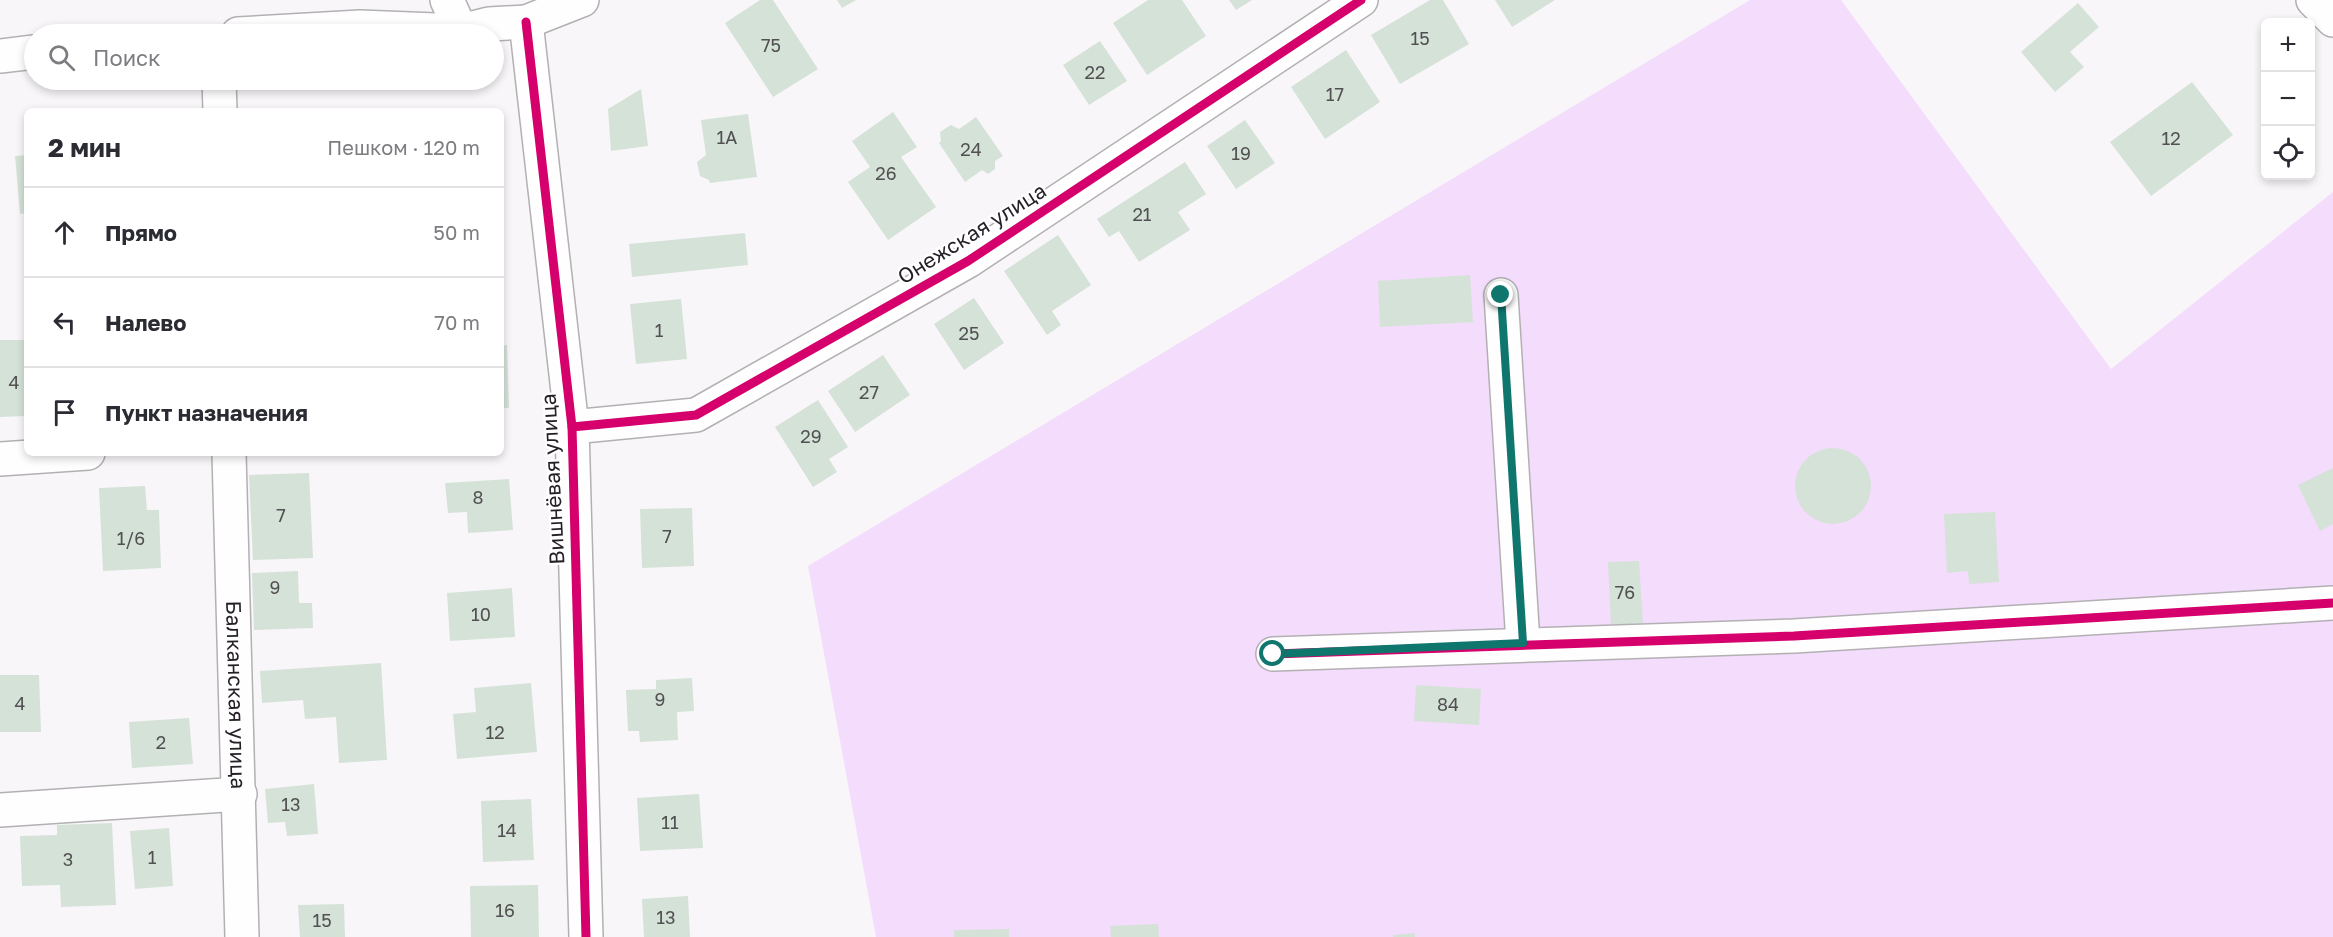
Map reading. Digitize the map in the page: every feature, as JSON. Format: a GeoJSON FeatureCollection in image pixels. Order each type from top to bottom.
{"type":"FeatureCollection","features":[{"type":"Feature","properties":{"kind":"street"},"geometry":{"type":"LineString","coordinates":[[447,0],[458,24]]}},
{"type":"Feature","properties":{"kind":"street"},"geometry":{"type":"LineString","coordinates":[[489,24],[526,22],[582,0]]}},
{"type":"Feature","properties":{"kind":"street","name":"Онежская улица"},"geometry":{"type":"LineString","coordinates":[[572,428],[696,415],[968,261],[1361,0]]}},
{"type":"Feature","properties":{"kind":"street"},"geometry":{"type":"LineString","coordinates":[[2313,0],[2333,20]]}},
{"type":"Feature","properties":{"kind":"street","name":"Вишнёвая улица"},"geometry":{"type":"LineString","coordinates":[[526,22],[572,428],[585,937]]}},
{"type":"Feature","properties":{"kind":"street"},"geometry":{"type":"LineString","coordinates":[[0,56],[24,53]]}},
{"type":"Feature","properties":{"kind":"street"},"geometry":{"type":"LineString","coordinates":[[219,90],[220,108]]}},
{"type":"Feature","properties":{"kind":"street"},"geometry":{"type":"LineString","coordinates":[[1501,295],[1523,643]]}},
{"type":"Feature","properties":{"kind":"street"},"geometry":{"type":"LineString","coordinates":[[0,459],[44,456]]}},
{"type":"Feature","properties":{"kind":"street","name":"Балканская улица"},"geometry":{"type":"LineString","coordinates":[[229,456],[243,937]]}},
{"type":"Feature","properties":{"kind":"street"},"geometry":{"type":"LineString","coordinates":[[1273,654],[1523,643],[1794,636],[2333,603]]}},
{"type":"Feature","properties":{"kind":"street"},"geometry":{"type":"LineString","coordinates":[[0,810],[240,794]]}},
{"type":"Feature","properties":{"kind":"shaded area"},"geometry":{"type":"Polygon","coordinates":[[[1750,0],[1841,0],[2111,369],[2333,192],[2333,937],[876,937],[808,566],[1750,0]]]}},
{"type":"Feature","properties":{"kind":"building"},"geometry":{"type":"Polygon","coordinates":[[[760,0],[773,0],[818,69],[773,97],[725,23],[760,0]]]}},
{"type":"Feature","properties":{"kind":"building"},"geometry":{"type":"Polygon","coordinates":[[[837,0],[856,0],[842,8],[837,0]]]}},
{"type":"Feature","properties":{"kind":"building"},"geometry":{"type":"Polygon","coordinates":[[[1148,0],[1182,0],[1206,36],[1147,75],[1113,23],[1148,0]]]}},
{"type":"Feature","properties":{"kind":"building"},"geometry":{"type":"Polygon","coordinates":[[[1229,0],[1252,0],[1236,10],[1229,0]]]}},
{"type":"Feature","properties":{"kind":"building"},"geometry":{"type":"Polygon","coordinates":[[[1430,0],[1443,0],[1469,44],[1400,84],[1371,35],[1430,0]]]}},
{"type":"Feature","properties":{"kind":"building"},"geometry":{"type":"Polygon","coordinates":[[[1495,0],[1555,0],[1512,27],[1495,0]]]}},
{"type":"Feature","properties":{"kind":"building"},"geometry":{"type":"Polygon","coordinates":[[[2078,3],[2099,27],[2070,52],[2084,67],[2055,92],[2021,52],[2078,3]]]}},
{"type":"Feature","properties":{"kind":"building"},"geometry":{"type":"Polygon","coordinates":[[[1100,41],[1127,81],[1089,105],[1063,65],[1100,41]]]}},
{"type":"Feature","properties":{"kind":"building"},"geometry":{"type":"Polygon","coordinates":[[[1346,50],[1380,102],[1325,139],[1291,87],[1346,50]]]}},
{"type":"Feature","properties":{"kind":"building"},"geometry":{"type":"Polygon","coordinates":[[[2192,82],[2233,135],[2151,196],[2110,142],[2192,82]]]}},
{"type":"Feature","properties":{"kind":"building"},"geometry":{"type":"Polygon","coordinates":[[[641,89],[648,146],[611,151],[608,109],[641,89]]]}},
{"type":"Feature","properties":{"kind":"building"},"geometry":{"type":"Polygon","coordinates":[[[893,112],[917,147],[901,157],[936,207],[888,240],[848,182],[870,167],[852,141],[893,112]]]}},
{"type":"Feature","properties":{"kind":"building"},"geometry":{"type":"Polygon","coordinates":[[[748,114],[757,177],[710,183],[709,180],[700,176],[697,162],[706,155],[701,120],[748,114]]]}},
{"type":"Feature","properties":{"kind":"building"},"geometry":{"type":"Polygon","coordinates":[[[976,117],[1003,156],[995,161],[995,169],[988,174],[982,170],[965,182],[939,143],[941,141],[940,132],[951,125],[959,129],[976,117]]]}},
{"type":"Feature","properties":{"kind":"building"},"geometry":{"type":"Polygon","coordinates":[[[1245,120],[1275,163],[1236,189],[1207,146],[1245,120]]]}},
{"type":"Feature","properties":{"kind":"building"},"geometry":{"type":"Polygon","coordinates":[[[24,155],[24,213],[20,214],[15,156],[24,155]]]}},
{"type":"Feature","properties":{"kind":"building"},"geometry":{"type":"Polygon","coordinates":[[[1185,162],[1206,194],[1178,212],[1190,230],[1139,262],[1119,231],[1109,237],[1097,219],[1185,162]]]}},
{"type":"Feature","properties":{"kind":"building"},"geometry":{"type":"Polygon","coordinates":[[[745,233],[748,265],[632,277],[629,244],[745,233]]]}},
{"type":"Feature","properties":{"kind":"building"},"geometry":{"type":"Polygon","coordinates":[[[1058,235],[1091,285],[1052,311],[1061,325],[1047,335],[1004,271],[1058,235]]]}},
{"type":"Feature","properties":{"kind":"building"},"geometry":{"type":"Polygon","coordinates":[[[1470,275],[1473,322],[1380,327],[1378,281],[1470,275]]]}},
{"type":"Feature","properties":{"kind":"building"},"geometry":{"type":"Polygon","coordinates":[[[974,298],[1004,343],[964,370],[934,324],[974,298]]]}},
{"type":"Feature","properties":{"kind":"building"},"geometry":{"type":"Polygon","coordinates":[[[681,299],[687,359],[636,364],[630,304],[681,299]]]}},
{"type":"Feature","properties":{"kind":"building"},"geometry":{"type":"Polygon","coordinates":[[[0,340],[24,340],[24,416],[0,417],[0,340]]]}},
{"type":"Feature","properties":{"kind":"building"},"geometry":{"type":"Polygon","coordinates":[[[507,345],[509,408],[504,408],[504,346],[507,345]]]}},
{"type":"Feature","properties":{"kind":"building"},"geometry":{"type":"Polygon","coordinates":[[[883,355],[910,395],[855,432],[828,391],[883,355]]]}},
{"type":"Feature","properties":{"kind":"building"},"geometry":{"type":"Polygon","coordinates":[[[818,400],[848,447],[829,459],[837,472],[813,487],[775,427],[818,400]]]}},
{"type":"Feature","properties":{"kind":"building"},"geometry":{"type":"Polygon","coordinates":[[[1833,448],[1848,451],[1860,459],[1868,471],[1871,486],[1868,501],[1860,513],[1848,521],[1833,524],[1818,521],[1806,513],[1798,501],[1795,486],[1798,471],[1806,459],[1818,451],[1833,448]]]}},
{"type":"Feature","properties":{"kind":"building"},"geometry":{"type":"Polygon","coordinates":[[[2333,468],[2333,524],[2320,531],[2298,485],[2333,468]]]}},
{"type":"Feature","properties":{"kind":"building"},"geometry":{"type":"Polygon","coordinates":[[[309,473],[313,558],[253,560],[249,475],[309,473]]]}},
{"type":"Feature","properties":{"kind":"building"},"geometry":{"type":"Polygon","coordinates":[[[509,479],[513,530],[468,533],[467,512],[448,513],[445,483],[509,479]]]}},
{"type":"Feature","properties":{"kind":"building"},"geometry":{"type":"Polygon","coordinates":[[[145,486],[147,510],[159,510],[161,568],[103,571],[99,488],[145,486]]]}},
{"type":"Feature","properties":{"kind":"building"},"geometry":{"type":"Polygon","coordinates":[[[692,508],[694,566],[642,568],[640,509],[692,508]]]}},
{"type":"Feature","properties":{"kind":"building"},"geometry":{"type":"Polygon","coordinates":[[[1995,512],[1999,582],[1969,584],[1968,571],[1947,573],[1944,514],[1995,512]]]}},
{"type":"Feature","properties":{"kind":"building"},"geometry":{"type":"Polygon","coordinates":[[[1639,561],[1643,623],[1611,625],[1608,562],[1639,561]]]}},
{"type":"Feature","properties":{"kind":"building"},"geometry":{"type":"Polygon","coordinates":[[[298,571],[299,603],[312,603],[313,628],[254,630],[252,573],[298,571]]]}},
{"type":"Feature","properties":{"kind":"building"},"geometry":{"type":"Polygon","coordinates":[[[512,588],[515,637],[450,641],[447,593],[512,588]]]}},
{"type":"Feature","properties":{"kind":"building"},"geometry":{"type":"Polygon","coordinates":[[[381,663],[387,760],[339,763],[336,717],[305,719],[303,700],[262,703],[260,671],[381,663]]]}},
{"type":"Feature","properties":{"kind":"building"},"geometry":{"type":"Polygon","coordinates":[[[0,675],[39,675],[41,732],[0,732],[0,675]]]}},
{"type":"Feature","properties":{"kind":"building"},"geometry":{"type":"Polygon","coordinates":[[[692,678],[694,711],[677,712],[678,740],[640,742],[639,731],[628,731],[626,690],[656,689],[656,680],[692,678]]]}},
{"type":"Feature","properties":{"kind":"building"},"geometry":{"type":"Polygon","coordinates":[[[531,683],[537,752],[457,759],[453,714],[476,712],[474,688],[531,683]]]}},
{"type":"Feature","properties":{"kind":"building"},"geometry":{"type":"Polygon","coordinates":[[[1416,685],[1481,689],[1479,725],[1414,721],[1416,685]]]}},
{"type":"Feature","properties":{"kind":"building"},"geometry":{"type":"Polygon","coordinates":[[[189,718],[193,764],[132,768],[129,722],[189,718]]]}},
{"type":"Feature","properties":{"kind":"building"},"geometry":{"type":"Polygon","coordinates":[[[314,784],[318,834],[287,836],[285,822],[268,823],[265,789],[314,784]]]}},
{"type":"Feature","properties":{"kind":"building"},"geometry":{"type":"Polygon","coordinates":[[[699,794],[703,848],[640,851],[637,798],[699,794]]]}},
{"type":"Feature","properties":{"kind":"building"},"geometry":{"type":"Polygon","coordinates":[[[531,799],[534,860],[483,862],[481,801],[531,799]]]}},
{"type":"Feature","properties":{"kind":"building"},"geometry":{"type":"Polygon","coordinates":[[[112,823],[116,905],[61,907],[60,885],[22,886],[20,836],[57,835],[57,825],[112,823]]]}},
{"type":"Feature","properties":{"kind":"building"},"geometry":{"type":"Polygon","coordinates":[[[169,828],[173,886],[135,889],[130,831],[169,828]]]}},
{"type":"Feature","properties":{"kind":"building"},"geometry":{"type":"Polygon","coordinates":[[[538,885],[539,937],[471,937],[470,886],[538,885]]]}},
{"type":"Feature","properties":{"kind":"building"},"geometry":{"type":"Polygon","coordinates":[[[688,896],[690,937],[644,937],[642,899],[688,896]]]}},
{"type":"Feature","properties":{"kind":"building"},"geometry":{"type":"Polygon","coordinates":[[[344,904],[345,937],[300,937],[298,905],[344,904]]]}},
{"type":"Feature","properties":{"kind":"building"},"geometry":{"type":"Polygon","coordinates":[[[1158,924],[1159,937],[1111,937],[1110,926],[1158,924]]]}},
{"type":"Feature","properties":{"kind":"building"},"geometry":{"type":"Polygon","coordinates":[[[1009,929],[1009,937],[954,937],[954,930],[1009,929]]]}},
{"type":"Feature","properties":{"kind":"building"},"geometry":{"type":"Polygon","coordinates":[[[1415,933],[1415,937],[1393,937],[1393,935],[1415,933]]]}},
{"type":"Feature","properties":{"kind":"cycle path"},"geometry":{"type":"LineString","coordinates":[[572,427],[696,415],[968,261],[1361,0]]}},
{"type":"Feature","properties":{"kind":"cycle path"},"geometry":{"type":"LineString","coordinates":[[526,22],[572,427],[586,937]]}},
{"type":"Feature","properties":{"kind":"cycle path"},"geometry":{"type":"LineString","coordinates":[[1273,654],[1794,636],[2333,603]]}},
{"type":"Feature","properties":{"kind":"route"},"geometry":{"type":"LineString","coordinates":[[1273,654],[1523,643],[1501,295]]}}]}
